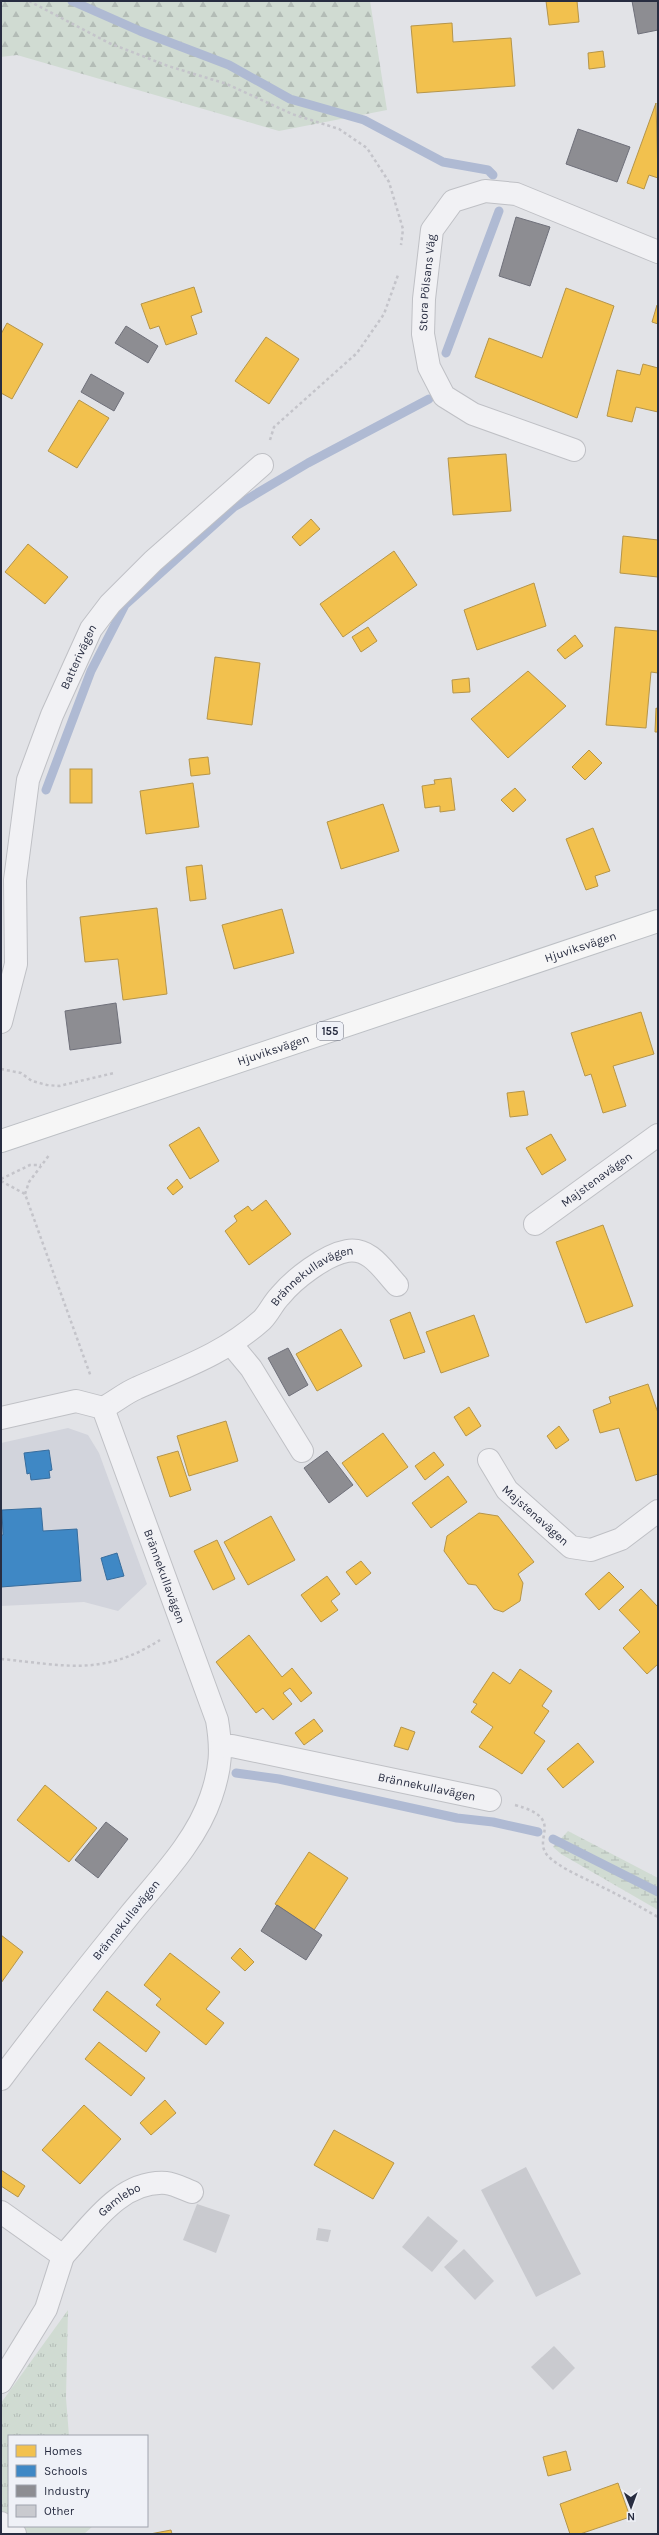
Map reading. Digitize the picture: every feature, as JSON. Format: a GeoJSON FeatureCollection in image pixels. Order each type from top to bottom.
{"type":"FeatureCollection","features":[{"type":"Feature","properties":{"kind":"main road","name":"Hjuviksvägen"},"geometry":{"type":"LineString","coordinates":[[2,1138],[658,921]]}},
{"type":"Feature","properties":{"kind":"street","name":"Stora Pölsans Väg"},"geometry":{"type":"LineString","coordinates":[[574,450],[473,414],[444,396],[429,367],[424,334],[424,299],[432,230],[452,201],[485,191],[516,194],[658,252]]}},
{"type":"Feature","properties":{"kind":"street","name":"Batterivägen"},"geometry":{"type":"LineString","coordinates":[[1,1022],[16,964],[8,914],[15,880],[28,780],[52,714],[91,628],[110,604],[153,561],[262,465]]}},
{"type":"Feature","properties":{"kind":"street","name":"Majstenavägen"},"geometry":{"type":"LineString","coordinates":[[535,1224],[658,1135]]}},
{"type":"Feature","properties":{"kind":"street","name":"Brännekullavägen"},"geometry":{"type":"LineString","coordinates":[[1,2079],[47,2018],[162,1877],[195,1829],[211,1799],[220,1770],[221,1747],[217,1720],[103,1408],[135,1388],[199,1362],[231,1344],[262,1319],[280,1295],[313,1267],[346,1251],[359,1251],[369,1255],[397,1285]]}},
{"type":"Feature","properties":{"kind":"street"},"geometry":{"type":"LineString","coordinates":[[231,1344],[251,1368],[302,1451]]}},
{"type":"Feature","properties":{"kind":"street"},"geometry":{"type":"LineString","coordinates":[[1,1418],[76,1401],[103,1408]]}},
{"type":"Feature","properties":{"kind":"street","name":"Majstenavägen"},"geometry":{"type":"LineString","coordinates":[[488,1460],[507,1490],[570,1546],[591,1550],[621,1539],[658,1511]]}},
{"type":"Feature","properties":{"kind":"street","name":"Brännekullavägen"},"geometry":{"type":"LineString","coordinates":[[221,1747],[232,1746],[490,1800]]}},
{"type":"Feature","properties":{"kind":"street","name":"Gamlebo"},"geometry":{"type":"LineString","coordinates":[[63,2256],[118,2199],[137,2187],[168,2183],[192,2192]]}},
{"type":"Feature","properties":{"kind":"street"},"geometry":{"type":"LineString","coordinates":[[1,2212],[63,2256],[46,2309],[1,2382]]}},
{"type":"Feature","properties":{"kind":"street"},"geometry":{"type":"LineString","coordinates":[[1,2523],[15,2534]]}},
{"type":"Feature","properties":{"kind":"path"},"geometry":{"type":"LineString","coordinates":[[29,1],[109,43],[168,66],[227,84],[292,114],[339,129],[367,148],[389,182],[402,229],[401,250]]}},
{"type":"Feature","properties":{"kind":"path"},"geometry":{"type":"LineString","coordinates":[[262,465],[274,427],[357,353],[384,314],[400,271]]}},
{"type":"Feature","properties":{"kind":"path"},"geometry":{"type":"LineString","coordinates":[[42,1165],[30,1166],[10,1173],[1,1180],[25,1194],[74,1334],[103,1408]]}},
{"type":"Feature","properties":{"kind":"path"},"geometry":{"type":"LineString","coordinates":[[1,1659],[77,1667],[102,1665],[123,1660],[145,1650],[182,1626]]}},
{"type":"Feature","properties":{"kind":"path"},"geometry":{"type":"LineString","coordinates":[[490,1800],[516,1805],[537,1813],[545,1825],[544,1846],[547,1855],[572,1872],[658,1917]]}},
{"type":"Feature","properties":{"kind":"shaded area"},"geometry":{"type":"Polygon","coordinates":[[[68,1428],[88,1435],[99,1453],[147,1584],[118,1611],[84,1602],[1,1606],[1,1443],[68,1428]]]}},
{"type":"Feature","properties":{"kind":"green space"},"geometry":{"type":"Polygon","coordinates":[[[1,1],[370,1],[387,110],[279,131],[17,55],[1,57],[1,1]]]}},
{"type":"Feature","properties":{"kind":"green space"},"geometry":{"type":"Polygon","coordinates":[[[568,1831],[658,1878],[658,1910],[561,1854],[553,1847],[568,1831]]]}},
{"type":"Feature","properties":{"kind":"green space"},"geometry":{"type":"Polygon","coordinates":[[[68,2310],[66,2398],[69,2435],[8,2435],[8,2527],[92,2527],[84,2534],[1,2534],[1,2403],[68,2310]]]}},
{"type":"Feature","properties":{"kind":"building: Homes"},"geometry":{"type":"Polygon","coordinates":[[[546,1],[577,1],[579,22],[549,25],[546,1]]]}},
{"type":"Feature","properties":{"kind":"building: Homes"},"geometry":{"type":"Polygon","coordinates":[[[452,23],[453,42],[511,38],[515,86],[417,93],[411,26],[452,23]]]}},
{"type":"Feature","properties":{"kind":"building: Homes"},"geometry":{"type":"Polygon","coordinates":[[[603,51],[605,67],[589,69],[588,53],[603,51]]]}},
{"type":"Feature","properties":{"kind":"building: Homes"},"geometry":{"type":"Polygon","coordinates":[[[656,103],[658,178],[649,175],[644,189],[627,183],[656,103]]]}},
{"type":"Feature","properties":{"kind":"building: Homes"},"geometry":{"type":"Polygon","coordinates":[[[194,287],[202,312],[191,316],[197,334],[166,345],[159,326],[150,329],[141,304],[194,287]]]}},
{"type":"Feature","properties":{"kind":"building: Homes"},"geometry":{"type":"Polygon","coordinates":[[[566,288],[614,306],[577,418],[475,377],[489,338],[542,358],[566,288]]]}},
{"type":"Feature","properties":{"kind":"building: Homes"},"geometry":{"type":"Polygon","coordinates":[[[658,305],[658,324],[652,322],[658,305]]]}},
{"type":"Feature","properties":{"kind":"building: Homes"},"geometry":{"type":"Polygon","coordinates":[[[7,323],[43,344],[12,399],[1,393],[1,334],[7,323]]]}},
{"type":"Feature","properties":{"kind":"building: Homes"},"geometry":{"type":"Polygon","coordinates":[[[266,337],[299,359],[269,404],[235,381],[266,337]]]}},
{"type":"Feature","properties":{"kind":"building: Homes"},"geometry":{"type":"Polygon","coordinates":[[[643,364],[658,368],[658,412],[636,407],[632,422],[607,416],[617,370],[640,375],[643,364]]]}},
{"type":"Feature","properties":{"kind":"building: Homes"},"geometry":{"type":"Polygon","coordinates":[[[79,400],[109,418],[77,468],[48,451],[79,400]]]}},
{"type":"Feature","properties":{"kind":"building: Homes"},"geometry":{"type":"Polygon","coordinates":[[[506,454],[511,511],[453,515],[448,458],[506,454]]]}},
{"type":"Feature","properties":{"kind":"building: Homes"},"geometry":{"type":"Polygon","coordinates":[[[311,519],[320,529],[300,546],[292,537],[311,519]]]}},
{"type":"Feature","properties":{"kind":"building: Homes"},"geometry":{"type":"Polygon","coordinates":[[[623,536],[658,540],[658,577],[620,573],[623,536]]]}},
{"type":"Feature","properties":{"kind":"building: Homes"},"geometry":{"type":"Polygon","coordinates":[[[28,544],[68,577],[45,604],[5,572],[28,544]]]}},
{"type":"Feature","properties":{"kind":"building: Homes"},"geometry":{"type":"Polygon","coordinates":[[[394,551],[417,585],[343,637],[320,604],[394,551]]]}},
{"type":"Feature","properties":{"kind":"building: Homes"},"geometry":{"type":"Polygon","coordinates":[[[534,583],[546,626],[477,650],[464,610],[534,583]]]}},
{"type":"Feature","properties":{"kind":"building: Homes"},"geometry":{"type":"Polygon","coordinates":[[[368,627],[377,641],[361,652],[352,637],[368,627]]]}},
{"type":"Feature","properties":{"kind":"building: Homes"},"geometry":{"type":"Polygon","coordinates":[[[615,627],[658,631],[658,673],[651,672],[646,728],[606,725],[615,627]]]}},
{"type":"Feature","properties":{"kind":"building: Homes"},"geometry":{"type":"Polygon","coordinates":[[[575,635],[583,646],[565,659],[557,650],[575,635]]]}},
{"type":"Feature","properties":{"kind":"building: Homes"},"geometry":{"type":"Polygon","coordinates":[[[215,657],[260,663],[252,725],[207,719],[215,657]]]}},
{"type":"Feature","properties":{"kind":"building: Homes"},"geometry":{"type":"Polygon","coordinates":[[[528,671],[566,706],[508,758],[471,719],[528,671]]]}},
{"type":"Feature","properties":{"kind":"building: Homes"},"geometry":{"type":"Polygon","coordinates":[[[469,678],[470,692],[453,693],[452,680],[469,678]]]}},
{"type":"Feature","properties":{"kind":"building: Homes"},"geometry":{"type":"Polygon","coordinates":[[[656,708],[658,709],[658,732],[655,732],[656,708]]]}},
{"type":"Feature","properties":{"kind":"building: Homes"},"geometry":{"type":"Polygon","coordinates":[[[589,750],[602,763],[585,780],[572,767],[589,750]]]}},
{"type":"Feature","properties":{"kind":"building: Homes"},"geometry":{"type":"Polygon","coordinates":[[[208,757],[210,774],[191,776],[189,759],[208,757]]]}},
{"type":"Feature","properties":{"kind":"building: Homes"},"geometry":{"type":"Polygon","coordinates":[[[70,769],[92,769],[92,803],[70,803],[70,769]]]}},
{"type":"Feature","properties":{"kind":"building: Homes"},"geometry":{"type":"Polygon","coordinates":[[[451,778],[455,810],[440,812],[440,806],[425,808],[422,786],[435,784],[434,780],[451,778]]]}},
{"type":"Feature","properties":{"kind":"building: Homes"},"geometry":{"type":"Polygon","coordinates":[[[193,783],[199,827],[146,834],[140,791],[193,783]]]}},
{"type":"Feature","properties":{"kind":"building: Homes"},"geometry":{"type":"Polygon","coordinates":[[[515,788],[526,800],[513,812],[501,800],[515,788]]]}},
{"type":"Feature","properties":{"kind":"building: Homes"},"geometry":{"type":"Polygon","coordinates":[[[383,804],[399,851],[341,869],[327,822],[383,804]]]}},
{"type":"Feature","properties":{"kind":"building: Homes"},"geometry":{"type":"Polygon","coordinates":[[[593,828],[610,871],[595,876],[598,886],[586,890],[566,839],[593,828]]]}},
{"type":"Feature","properties":{"kind":"building: Homes"},"geometry":{"type":"Polygon","coordinates":[[[202,865],[206,899],[190,901],[186,867],[202,865]]]}},
{"type":"Feature","properties":{"kind":"building: Homes"},"geometry":{"type":"Polygon","coordinates":[[[157,908],[167,994],[123,1000],[118,959],[85,962],[80,917],[157,908]]]}},
{"type":"Feature","properties":{"kind":"building: Homes"},"geometry":{"type":"Polygon","coordinates":[[[282,909],[294,953],[234,969],[222,925],[282,909]]]}},
{"type":"Feature","properties":{"kind":"building: Homes"},"geometry":{"type":"Polygon","coordinates":[[[641,1012],[654,1054],[613,1066],[626,1106],[603,1113],[591,1074],[585,1076],[571,1033],[641,1012]]]}},
{"type":"Feature","properties":{"kind":"building: Homes"},"geometry":{"type":"Polygon","coordinates":[[[524,1091],[528,1115],[510,1117],[507,1093],[524,1091]]]}},
{"type":"Feature","properties":{"kind":"building: Homes"},"geometry":{"type":"Polygon","coordinates":[[[199,1127],[219,1161],[190,1179],[169,1145],[199,1127]]]}},
{"type":"Feature","properties":{"kind":"building: Homes"},"geometry":{"type":"Polygon","coordinates":[[[551,1134],[566,1160],[542,1175],[526,1148],[551,1134]]]}},
{"type":"Feature","properties":{"kind":"building: Homes"},"geometry":{"type":"Polygon","coordinates":[[[177,1179],[183,1187],[173,1195],[167,1188],[177,1179]]]}},
{"type":"Feature","properties":{"kind":"building: Homes"},"geometry":{"type":"Polygon","coordinates":[[[266,1200],[291,1234],[249,1265],[225,1231],[237,1221],[234,1216],[248,1206],[252,1211],[266,1200]]]}},
{"type":"Feature","properties":{"kind":"building: Homes"},"geometry":{"type":"Polygon","coordinates":[[[603,1225],[633,1306],[586,1323],[556,1242],[603,1225]]]}},
{"type":"Feature","properties":{"kind":"building: Homes"},"geometry":{"type":"Polygon","coordinates":[[[410,1312],[425,1352],[404,1359],[390,1320],[410,1312]]]}},
{"type":"Feature","properties":{"kind":"building: Homes"},"geometry":{"type":"Polygon","coordinates":[[[474,1315],[489,1356],[441,1373],[426,1332],[474,1315]]]}},
{"type":"Feature","properties":{"kind":"building: Homes"},"geometry":{"type":"Polygon","coordinates":[[[341,1329],[362,1366],[317,1391],[296,1354],[341,1329]]]}},
{"type":"Feature","properties":{"kind":"building: Homes"},"geometry":{"type":"Polygon","coordinates":[[[648,1384],[658,1413],[658,1474],[636,1481],[619,1428],[600,1433],[593,1410],[611,1403],[609,1397],[648,1384]]]}},
{"type":"Feature","properties":{"kind":"building: Homes"},"geometry":{"type":"Polygon","coordinates":[[[469,1407],[481,1426],[466,1436],[454,1417],[469,1407]]]}},
{"type":"Feature","properties":{"kind":"building: Homes"},"geometry":{"type":"Polygon","coordinates":[[[226,1421],[238,1461],[189,1476],[177,1436],[226,1421]]]}},
{"type":"Feature","properties":{"kind":"building: Homes"},"geometry":{"type":"Polygon","coordinates":[[[559,1426],[569,1440],[556,1449],[547,1436],[559,1426]]]}},
{"type":"Feature","properties":{"kind":"building: Homes"},"geometry":{"type":"Polygon","coordinates":[[[383,1433],[408,1467],[367,1497],[342,1463],[383,1433]]]}},
{"type":"Feature","properties":{"kind":"building: Homes"},"geometry":{"type":"Polygon","coordinates":[[[178,1451],[191,1490],[170,1497],[157,1457],[178,1451]]]}},
{"type":"Feature","properties":{"kind":"building: Homes"},"geometry":{"type":"Polygon","coordinates":[[[434,1452],[444,1465],[425,1480],[415,1466],[434,1452]]]}},
{"type":"Feature","properties":{"kind":"building: Homes"},"geometry":{"type":"Polygon","coordinates":[[[448,1476],[467,1502],[431,1528],[412,1503],[448,1476]]]}},
{"type":"Feature","properties":{"kind":"building: Homes"},"geometry":{"type":"Polygon","coordinates":[[[479,1513],[498,1516],[534,1562],[518,1574],[523,1583],[520,1601],[503,1612],[494,1609],[476,1585],[468,1584],[444,1551],[447,1536],[479,1513]]]}},
{"type":"Feature","properties":{"kind":"building: Homes"},"geometry":{"type":"Polygon","coordinates":[[[271,1516],[295,1560],[248,1585],[224,1542],[271,1516]]]}},
{"type":"Feature","properties":{"kind":"building: Homes"},"geometry":{"type":"Polygon","coordinates":[[[217,1540],[235,1579],[213,1590],[194,1551],[217,1540]]]}},
{"type":"Feature","properties":{"kind":"building: Homes"},"geometry":{"type":"Polygon","coordinates":[[[361,1561],[371,1573],[356,1585],[346,1572],[361,1561]]]}},
{"type":"Feature","properties":{"kind":"building: Homes"},"geometry":{"type":"Polygon","coordinates":[[[609,1572],[624,1587],[599,1610],[585,1594],[609,1572]]]}},
{"type":"Feature","properties":{"kind":"building: Homes"},"geometry":{"type":"Polygon","coordinates":[[[327,1576],[340,1594],[331,1601],[338,1610],[321,1622],[301,1595],[327,1576]]]}},
{"type":"Feature","properties":{"kind":"building: Homes"},"geometry":{"type":"Polygon","coordinates":[[[641,1589],[658,1607],[658,1664],[647,1674],[623,1648],[640,1632],[619,1610],[641,1589]]]}},
{"type":"Feature","properties":{"kind":"building: Homes"},"geometry":{"type":"Polygon","coordinates":[[[249,1635],[282,1677],[292,1668],[312,1693],[301,1702],[290,1688],[283,1693],[292,1704],[273,1720],[263,1708],[256,1713],[216,1662],[249,1635]]]}},
{"type":"Feature","properties":{"kind":"building: Homes"},"geometry":{"type":"Polygon","coordinates":[[[520,1669],[552,1691],[542,1706],[549,1711],[534,1733],[545,1741],[522,1774],[479,1747],[493,1727],[471,1712],[477,1704],[473,1702],[493,1672],[510,1684],[520,1669]]]}},
{"type":"Feature","properties":{"kind":"building: Homes"},"geometry":{"type":"Polygon","coordinates":[[[314,1719],[323,1731],[304,1745],[295,1733],[314,1719]]]}},
{"type":"Feature","properties":{"kind":"building: Homes"},"geometry":{"type":"Polygon","coordinates":[[[401,1727],[415,1732],[408,1750],[394,1746],[401,1727]]]}},
{"type":"Feature","properties":{"kind":"building: Homes"},"geometry":{"type":"Polygon","coordinates":[[[578,1743],[594,1762],[563,1788],[547,1769],[578,1743]]]}},
{"type":"Feature","properties":{"kind":"building: Homes"},"geometry":{"type":"Polygon","coordinates":[[[45,1785],[97,1828],[69,1862],[17,1820],[45,1785]]]}},
{"type":"Feature","properties":{"kind":"building: Homes"},"geometry":{"type":"Polygon","coordinates":[[[309,1852],[348,1878],[314,1930],[275,1904],[309,1852]]]}},
{"type":"Feature","properties":{"kind":"building: Homes"},"geometry":{"type":"Polygon","coordinates":[[[1,1935],[23,1952],[1,1983],[1,1935]]]}},
{"type":"Feature","properties":{"kind":"building: Homes"},"geometry":{"type":"Polygon","coordinates":[[[240,1948],[254,1962],[245,1971],[231,1958],[240,1948]]]}},
{"type":"Feature","properties":{"kind":"building: Homes"},"geometry":{"type":"Polygon","coordinates":[[[170,1953],[220,1992],[206,2009],[224,2023],[206,2045],[156,2005],[161,1999],[144,1985],[170,1953]]]}},
{"type":"Feature","properties":{"kind":"building: Homes"},"geometry":{"type":"Polygon","coordinates":[[[107,1991],[160,2032],[146,2052],[93,2010],[107,1991]]]}},
{"type":"Feature","properties":{"kind":"building: Homes"},"geometry":{"type":"Polygon","coordinates":[[[99,2042],[145,2078],[131,2096],[85,2059],[99,2042]]]}},
{"type":"Feature","properties":{"kind":"building: Homes"},"geometry":{"type":"Polygon","coordinates":[[[165,2100],[176,2113],[151,2135],[140,2123],[165,2100]]]}},
{"type":"Feature","properties":{"kind":"building: Homes"},"geometry":{"type":"Polygon","coordinates":[[[84,2105],[121,2139],[80,2184],[42,2150],[84,2105]]]}},
{"type":"Feature","properties":{"kind":"building: Homes"},"geometry":{"type":"Polygon","coordinates":[[[334,2130],[394,2163],[373,2199],[314,2165],[334,2130]]]}},
{"type":"Feature","properties":{"kind":"building: Homes"},"geometry":{"type":"Polygon","coordinates":[[[1,2170],[25,2186],[18,2197],[1,2186],[1,2170]]]}},
{"type":"Feature","properties":{"kind":"building: Homes"},"geometry":{"type":"Polygon","coordinates":[[[566,2451],[571,2470],[548,2476],[543,2457],[566,2451]]]}},
{"type":"Feature","properties":{"kind":"building: Homes"},"geometry":{"type":"Polygon","coordinates":[[[618,2483],[630,2517],[580,2534],[570,2534],[560,2504],[618,2483]]]}},
{"type":"Feature","properties":{"kind":"building: Homes"},"geometry":{"type":"Polygon","coordinates":[[[171,2530],[172,2534],[150,2534],[171,2530]]]}},
{"type":"Feature","properties":{"kind":"building: Schools"},"geometry":{"type":"Polygon","coordinates":[[[49,1450],[52,1470],[49,1471],[50,1478],[31,1480],[30,1473],[27,1474],[24,1453],[49,1450]]]}},
{"type":"Feature","properties":{"kind":"building: Schools"},"geometry":{"type":"Polygon","coordinates":[[[41,1508],[43,1531],[77,1529],[81,1581],[1,1587],[1,1535],[3,1535],[2,1510],[41,1508]]]}},
{"type":"Feature","properties":{"kind":"building: Schools"},"geometry":{"type":"Polygon","coordinates":[[[117,1553],[124,1576],[107,1580],[101,1558],[117,1553]]]}},
{"type":"Feature","properties":{"kind":"building: Industry"},"geometry":{"type":"Polygon","coordinates":[[[632,1],[658,1],[658,30],[638,34],[632,1]]]}},
{"type":"Feature","properties":{"kind":"building: Industry"},"geometry":{"type":"Polygon","coordinates":[[[578,129],[630,147],[617,182],[566,164],[578,129]]]}},
{"type":"Feature","properties":{"kind":"building: Industry"},"geometry":{"type":"Polygon","coordinates":[[[516,217],[550,227],[530,286],[499,276],[516,217]]]}},
{"type":"Feature","properties":{"kind":"building: Industry"},"geometry":{"type":"Polygon","coordinates":[[[126,326],[158,346],[148,363],[115,343],[126,326]]]}},
{"type":"Feature","properties":{"kind":"building: Industry"},"geometry":{"type":"Polygon","coordinates":[[[91,374],[124,393],[114,411],[81,392],[91,374]]]}},
{"type":"Feature","properties":{"kind":"building: Industry"},"geometry":{"type":"Polygon","coordinates":[[[116,1003],[121,1043],[70,1050],[65,1011],[116,1003]]]}},
{"type":"Feature","properties":{"kind":"building: Industry"},"geometry":{"type":"Polygon","coordinates":[[[288,1348],[308,1385],[289,1396],[268,1358],[288,1348]]]}},
{"type":"Feature","properties":{"kind":"building: Industry"},"geometry":{"type":"Polygon","coordinates":[[[327,1451],[353,1485],[329,1503],[304,1468],[327,1451]]]}},
{"type":"Feature","properties":{"kind":"building: Industry"},"geometry":{"type":"Polygon","coordinates":[[[106,1822],[128,1839],[98,1878],[75,1860],[106,1822]]]}},
{"type":"Feature","properties":{"kind":"building: Industry"},"geometry":{"type":"Polygon","coordinates":[[[277,1905],[322,1935],[306,1960],[261,1931],[277,1905]]]}},
{"type":"Feature","properties":{"kind":"building: Other"},"geometry":{"type":"Polygon","coordinates":[[[526,2167],[581,2274],[536,2297],[481,2190],[526,2167]]]}},
{"type":"Feature","properties":{"kind":"building: Other"},"geometry":{"type":"Polygon","coordinates":[[[197,2204],[230,2215],[216,2253],[183,2240],[197,2204]]]}},
{"type":"Feature","properties":{"kind":"building: Other"},"geometry":{"type":"Polygon","coordinates":[[[428,2216],[458,2241],[432,2272],[402,2247],[428,2216]]]}},
{"type":"Feature","properties":{"kind":"building: Other"},"geometry":{"type":"Polygon","coordinates":[[[318,2228],[331,2230],[328,2242],[316,2240],[318,2228]]]}},
{"type":"Feature","properties":{"kind":"building: Other"},"geometry":{"type":"Polygon","coordinates":[[[464,2249],[494,2281],[475,2300],[444,2267],[464,2249]]]}},
{"type":"Feature","properties":{"kind":"building: Other"},"geometry":{"type":"Polygon","coordinates":[[[554,2346],[575,2368],[553,2390],[531,2367],[554,2346]]]}},
{"type":"Feature","properties":{"kind":"waterway"},"geometry":{"type":"LineString","coordinates":[[72,1],[140,31],[229,65],[290,99],[364,120],[443,162],[488,170],[493,175]]}},
{"type":"Feature","properties":{"kind":"waterway"},"geometry":{"type":"LineString","coordinates":[[446,353],[499,211]]}},
{"type":"Feature","properties":{"kind":"waterway"},"geometry":{"type":"LineString","coordinates":[[46,790],[91,671],[125,605],[234,507],[308,463],[429,399]]}},
{"type":"Feature","properties":{"kind":"waterway"},"geometry":{"type":"LineString","coordinates":[[236,1773],[279,1779],[457,1818],[493,1822],[538,1832]]}},
{"type":"Feature","properties":{"kind":"waterway"},"geometry":{"type":"LineString","coordinates":[[553,1839],[658,1892]]}}]}
